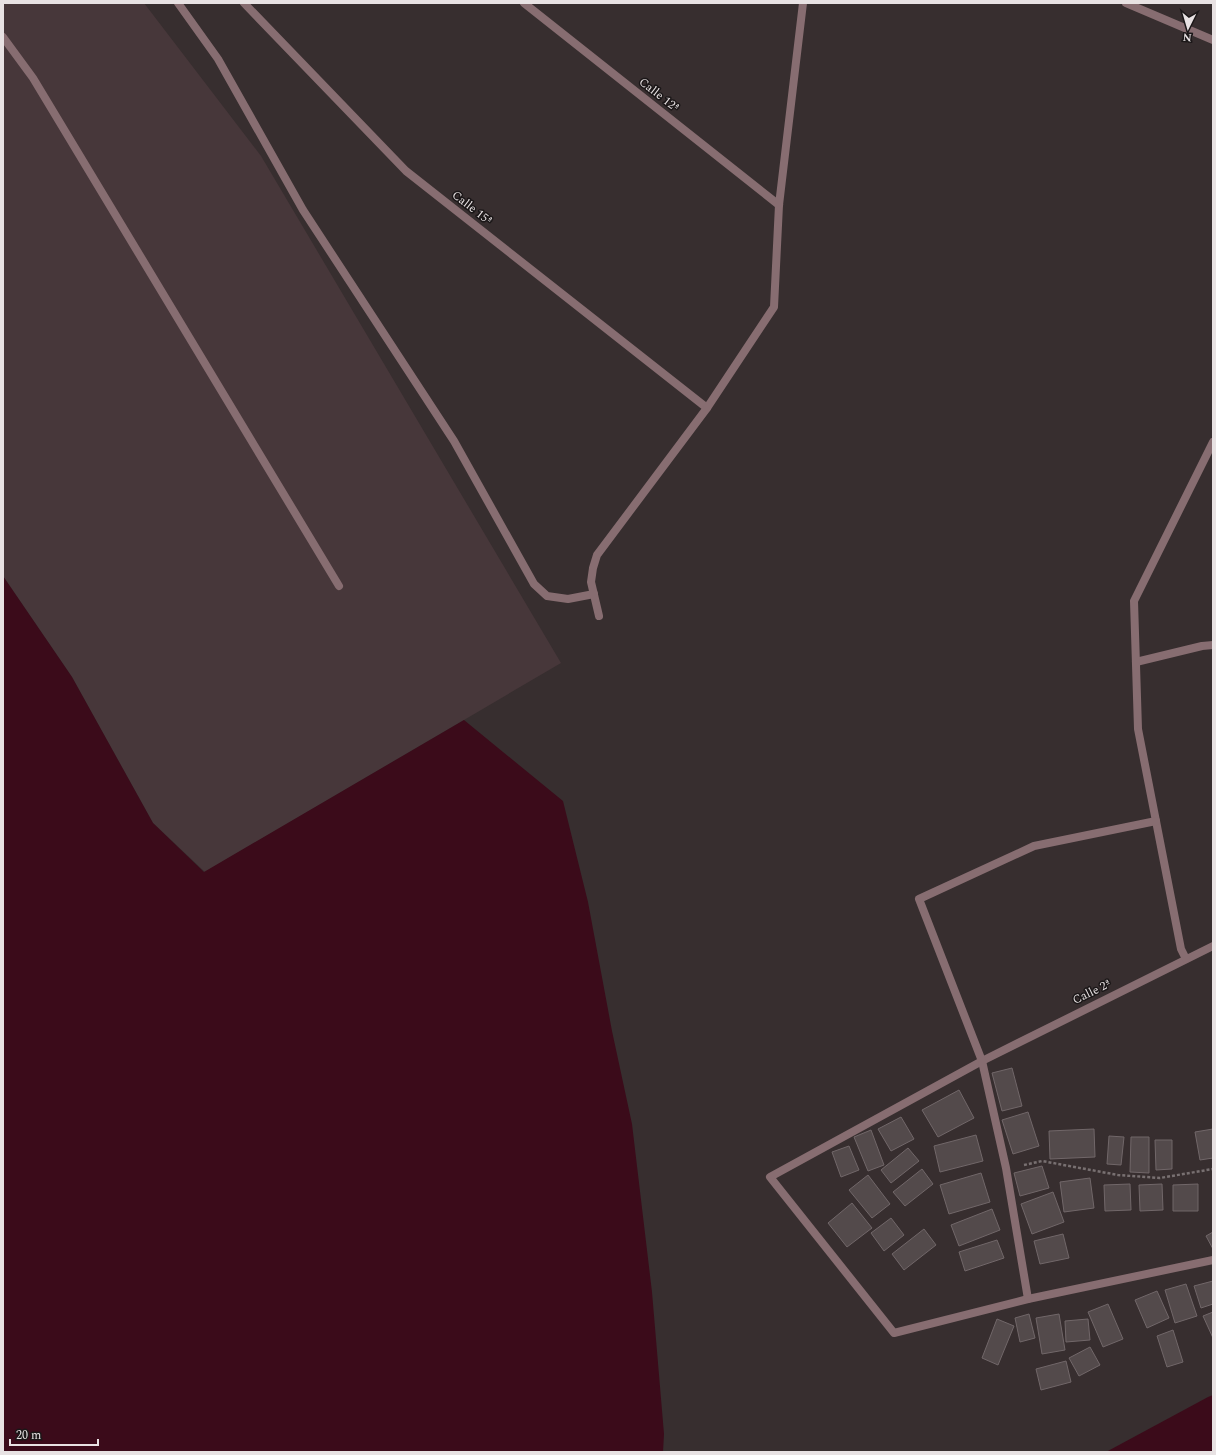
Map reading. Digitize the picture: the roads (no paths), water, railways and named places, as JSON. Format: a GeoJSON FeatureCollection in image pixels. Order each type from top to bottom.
{"type":"FeatureCollection","features":[{"type":"Feature","properties":{"kind":"street"},"geometry":{"type":"LineString","coordinates":[[178,3],[218,59],[303,210],[454,441],[534,584],[547,596],[568,599],[594,594]]}},
{"type":"Feature","properties":{"kind":"street","name":"Calle 15ª"},"geometry":{"type":"LineString","coordinates":[[244,3],[406,171],[707,408]]}},
{"type":"Feature","properties":{"kind":"street","name":"Calle 12ª"},"geometry":{"type":"LineString","coordinates":[[524,3],[779,205]]}},
{"type":"Feature","properties":{"kind":"street"},"geometry":{"type":"LineString","coordinates":[[599,616],[591,582],[597,555],[707,408],[774,307],[779,205],[803,3]]}},
{"type":"Feature","properties":{"kind":"street"},"geometry":{"type":"LineString","coordinates":[[1126,3],[1213,40]]}},
{"type":"Feature","properties":{"kind":"street"},"geometry":{"type":"LineString","coordinates":[[3,37],[33,78],[339,586]]}},
{"type":"Feature","properties":{"kind":"street"},"geometry":{"type":"LineString","coordinates":[[1186,960],[1181,949],[1138,729],[1134,601],[1213,442]]}},
{"type":"Feature","properties":{"kind":"street"},"geometry":{"type":"LineString","coordinates":[[1136,662],[1202,646],[1213,645]]}},
{"type":"Feature","properties":{"kind":"street"},"geometry":{"type":"LineString","coordinates":[[1156,821],[1034,846],[919,900],[982,1061],[1006,1168],[1028,1298],[1213,1260]]}},
{"type":"Feature","properties":{"kind":"street","name":"Calle 2ª"},"geometry":{"type":"LineString","coordinates":[[1028,1298],[894,1333],[770,1177],[982,1061],[1213,946]]}}]}
